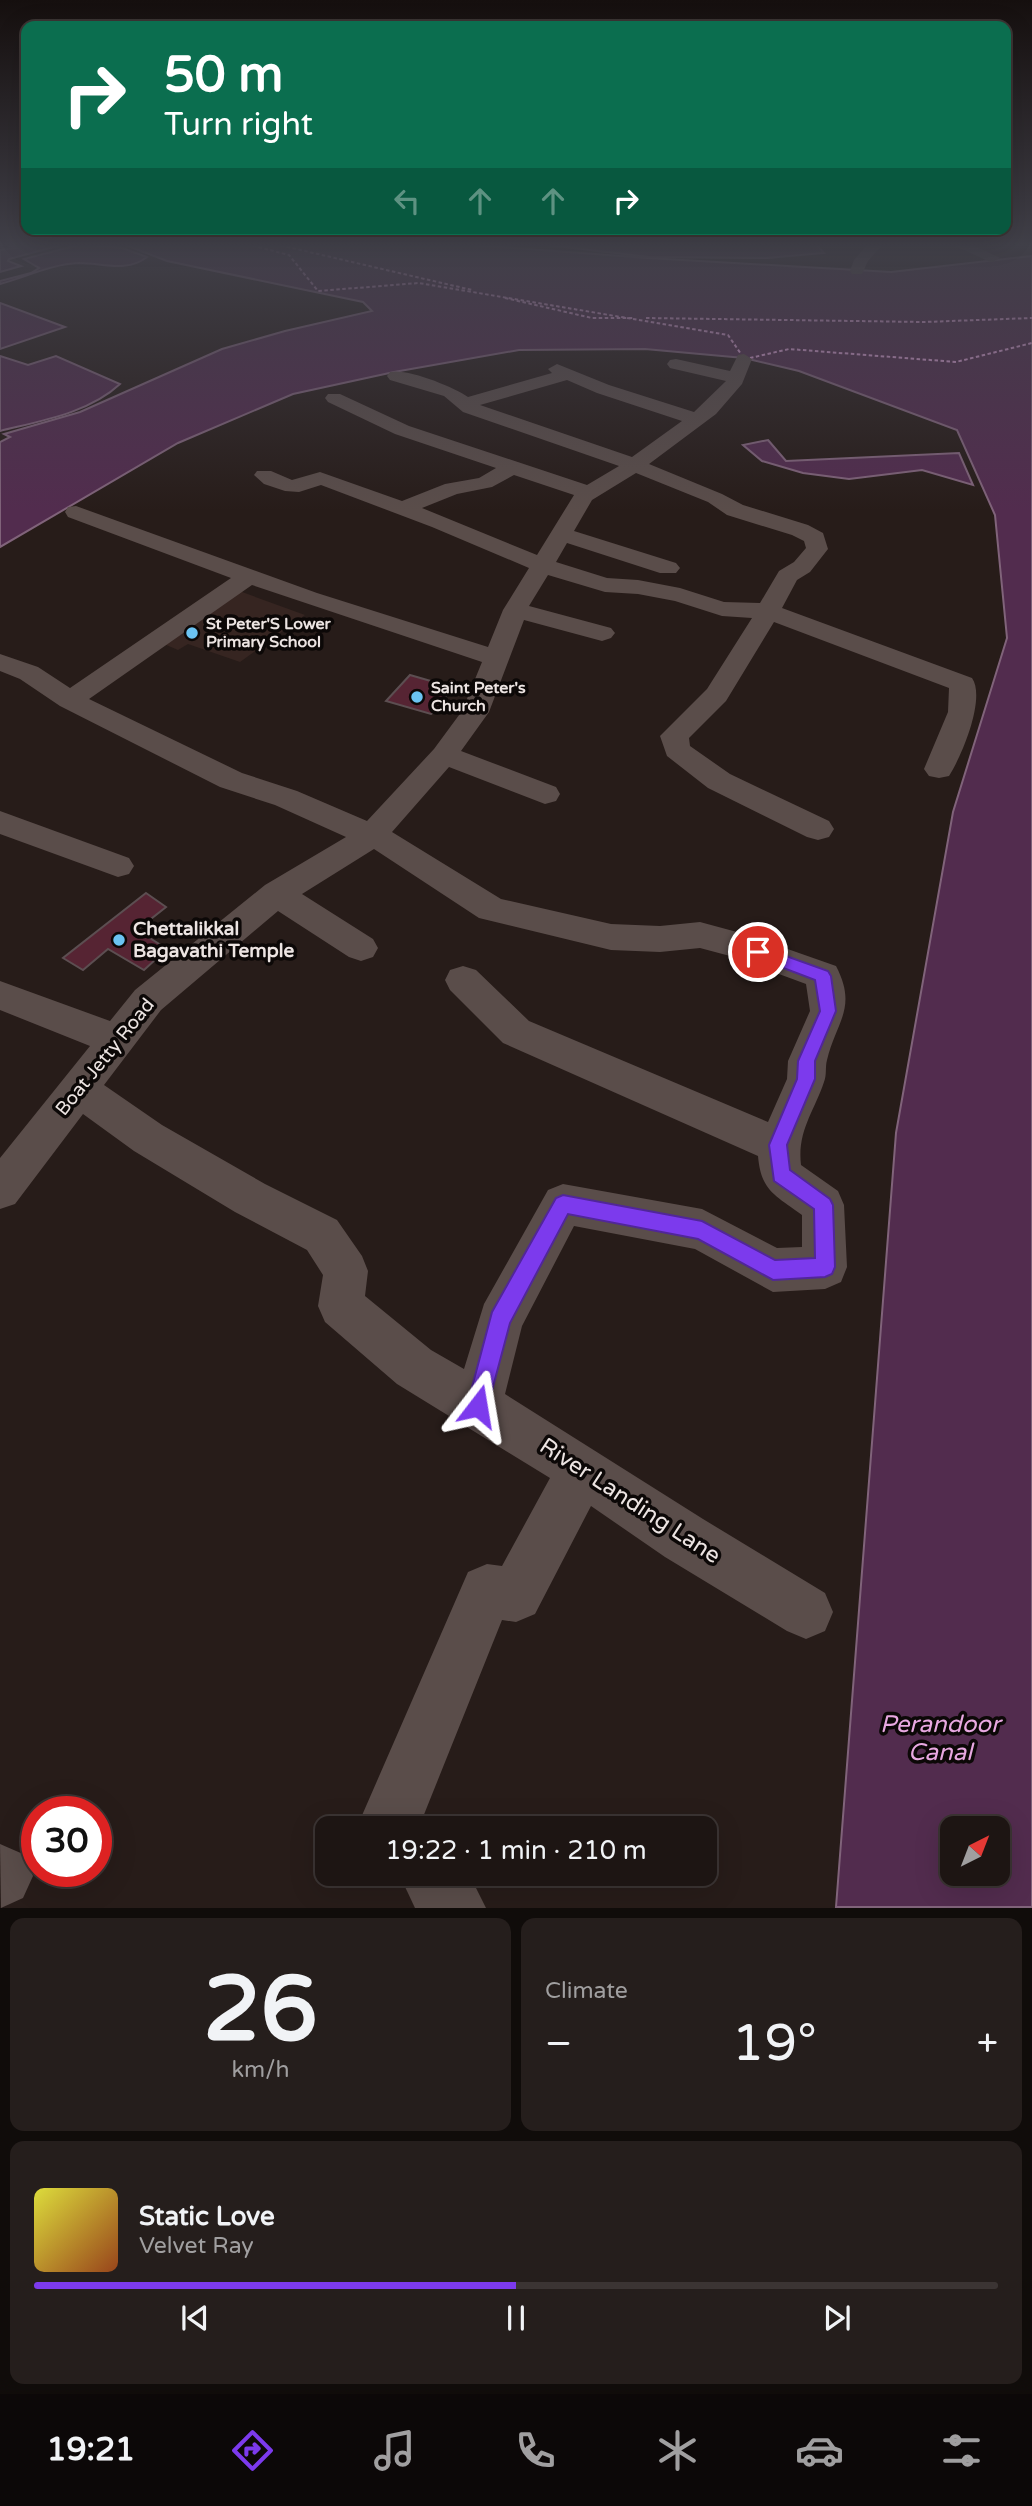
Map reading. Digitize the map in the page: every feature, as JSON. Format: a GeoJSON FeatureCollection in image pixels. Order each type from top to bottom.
{"type":"FeatureCollection","features":[{"type":"Feature","properties":{"kind":"street","name":"Boat Jetty Road"},"geometry":{"type":"LineString","coordinates":[[0,1191],[148,1000],[277,894],[371,836],[444,755],[475,712],[515,610],[584,496],[635,466],[740,369],[676,364]]}},
{"type":"Feature","properties":{"kind":"street"},"geometry":{"type":"LineString","coordinates":[[465,404],[562,372],[603,389],[700,406]]}},
{"type":"Feature","properties":{"kind":"street"},"geometry":{"type":"LineString","coordinates":[[396,376],[450,393],[465,404],[522,428],[635,466],[715,498],[735,510],[800,530],[815,538],[817,549],[802,567],[787,576],[739,666],[697,719],[674,736],[677,750],[719,781],[818,829]]}},
{"type":"Feature","properties":{"kind":"street"},"geometry":{"type":"LineString","coordinates":[[334,398],[402,430],[589,493]]}},
{"type":"Feature","properties":{"kind":"street"},"geometry":{"type":"LineString","coordinates":[[400,509],[452,488],[485,484],[513,467]]}},
{"type":"Feature","properties":{"kind":"street"},"geometry":{"type":"LineString","coordinates":[[264,475],[272,481],[300,488],[320,478],[440,522],[541,565],[605,585],[659,591],[723,609],[768,611],[963,684],[962,712],[939,769]]}},
{"type":"Feature","properties":{"kind":"street"},"geometry":{"type":"LineString","coordinates":[[76,512],[247,577],[496,658]]}},
{"type":"Feature","properties":{"kind":"street"},"geometry":{"type":"LineString","coordinates":[[560,534],[668,568]]}},
{"type":"Feature","properties":{"kind":"street"},"geometry":{"type":"LineString","coordinates":[[70,700],[247,577]]}},
{"type":"Feature","properties":{"kind":"street"},"geometry":{"type":"LineString","coordinates":[[515,610],[602,632]]}},
{"type":"Feature","properties":{"kind":"street"},"geometry":{"type":"LineString","coordinates":[[0,662],[29,673],[70,700],[231,780],[286,798],[387,842],[491,909],[611,937],[660,939],[700,935],[736,944],[823,976],[828,1011],[807,1061],[806,1079],[778,1145],[780,1175],[824,1205],[825,1267],[773,1270],[702,1230],[563,1205],[500,1320],[478,1406]]}},
{"type":"Feature","properties":{"kind":"street"},"geometry":{"type":"LineString","coordinates":[[444,755],[545,794]]}},
{"type":"Feature","properties":{"kind":"street"},"geometry":{"type":"LineString","coordinates":[[0,822],[118,866]]}},
{"type":"Feature","properties":{"kind":"street"},"geometry":{"type":"LineString","coordinates":[[277,894],[361,948]]}},
{"type":"Feature","properties":{"kind":"street"},"geometry":{"type":"LineString","coordinates":[[463,980],[516,1032],[778,1145]]}},
{"type":"Feature","properties":{"kind":"street"},"geometry":{"type":"LineString","coordinates":[[0,995],[117,1040]]}},
{"type":"Feature","properties":{"kind":"street","name":"River Landing Lane"},"geometry":{"type":"LineString","coordinates":[[79,1089],[148,1138],[250,1198],[322,1235],[346,1271],[341,1306],[414,1367],[806,1612]]}},
{"type":"Feature","properties":{"kind":"street"},"geometry":{"type":"LineString","coordinates":[[393,1816],[486,1591],[516,1595],[582,1470]]}},
{"type":"Feature","properties":{"kind":"street"},"geometry":{"type":"LineString","coordinates":[[438,1886],[454,1908]]}},
{"type":"Feature","properties":{"kind":"shaded area"},"geometry":{"type":"Polygon","coordinates":[[[231,588],[305,615],[240,662],[188,644],[178,650],[157,641],[231,588]]]}},
{"type":"Feature","properties":{"kind":"water"},"geometry":{"type":"Polygon","coordinates":[[[0,333],[47,333],[0,349],[0,333]]]}},
{"type":"Feature","properties":{"kind":"water","name":"Perandoor Canal"},"geometry":{"type":"Polygon","coordinates":[[[278,333],[1032,333],[1032,1907],[836,1907],[896,1133],[953,812],[1007,638],[995,515],[957,430],[799,371],[744,358],[645,349],[519,350],[394,372],[293,394],[178,443],[0,547],[0,442],[10,437],[4,434],[80,412],[222,349],[278,333]]]}},
{"type":"Feature","properties":{"kind":"water"},"geometry":{"type":"Polygon","coordinates":[[[0,356],[28,365],[56,356],[120,384],[108,394],[79,409],[0,431],[0,356]]]}},
{"type":"Feature","properties":{"kind":"water"},"geometry":{"type":"Polygon","coordinates":[[[768,440],[786,461],[959,453],[973,485],[922,470],[849,479],[803,473],[762,461],[743,445],[768,440]]]}},
{"type":"Feature","properties":{"kind":"building","name":"Saint Peter's Church"},"geometry":{"type":"Polygon","coordinates":[[[410,675],[448,686],[444,706],[431,714],[386,701],[410,675]]]}},
{"type":"Feature","properties":{"kind":"building","name":"Chettalikkal Bagavathi Temple"},"geometry":{"type":"Polygon","coordinates":[[[146,893],[166,907],[137,930],[167,949],[144,970],[108,949],[83,970],[63,958],[146,893]]]}},
{"type":"Feature","properties":{"kind":"ferry route"},"geometry":{"type":"LineString","coordinates":[[716,333],[728,335],[741,354]]}},
{"type":"Feature","properties":{"kind":"ferry route"},"geometry":{"type":"LineString","coordinates":[[750,358],[789,349],[956,362],[1032,343]]}},
{"type":"Feature","properties":{"kind":"place","name":"St Peter'S Lower Primary School"},"geometry":{"type":"Point","coordinates":[192,633]}},
{"type":"Feature","properties":{"kind":"place","name":"Saint Peter's Church"},"geometry":{"type":"Point","coordinates":[417,697]}},
{"type":"Feature","properties":{"kind":"place","name":"Chettalikkal Bagavathi Temple"},"geometry":{"type":"Point","coordinates":[119,940]}},
{"type":"Feature","properties":{"kind":"route"},"geometry":{"type":"LineString","coordinates":[[478,1406],[500,1320],[563,1205],[702,1230],[773,1270],[825,1267],[824,1205],[780,1175],[778,1145],[806,1079],[807,1061],[828,1011],[823,976],[758,952]]}}]}
